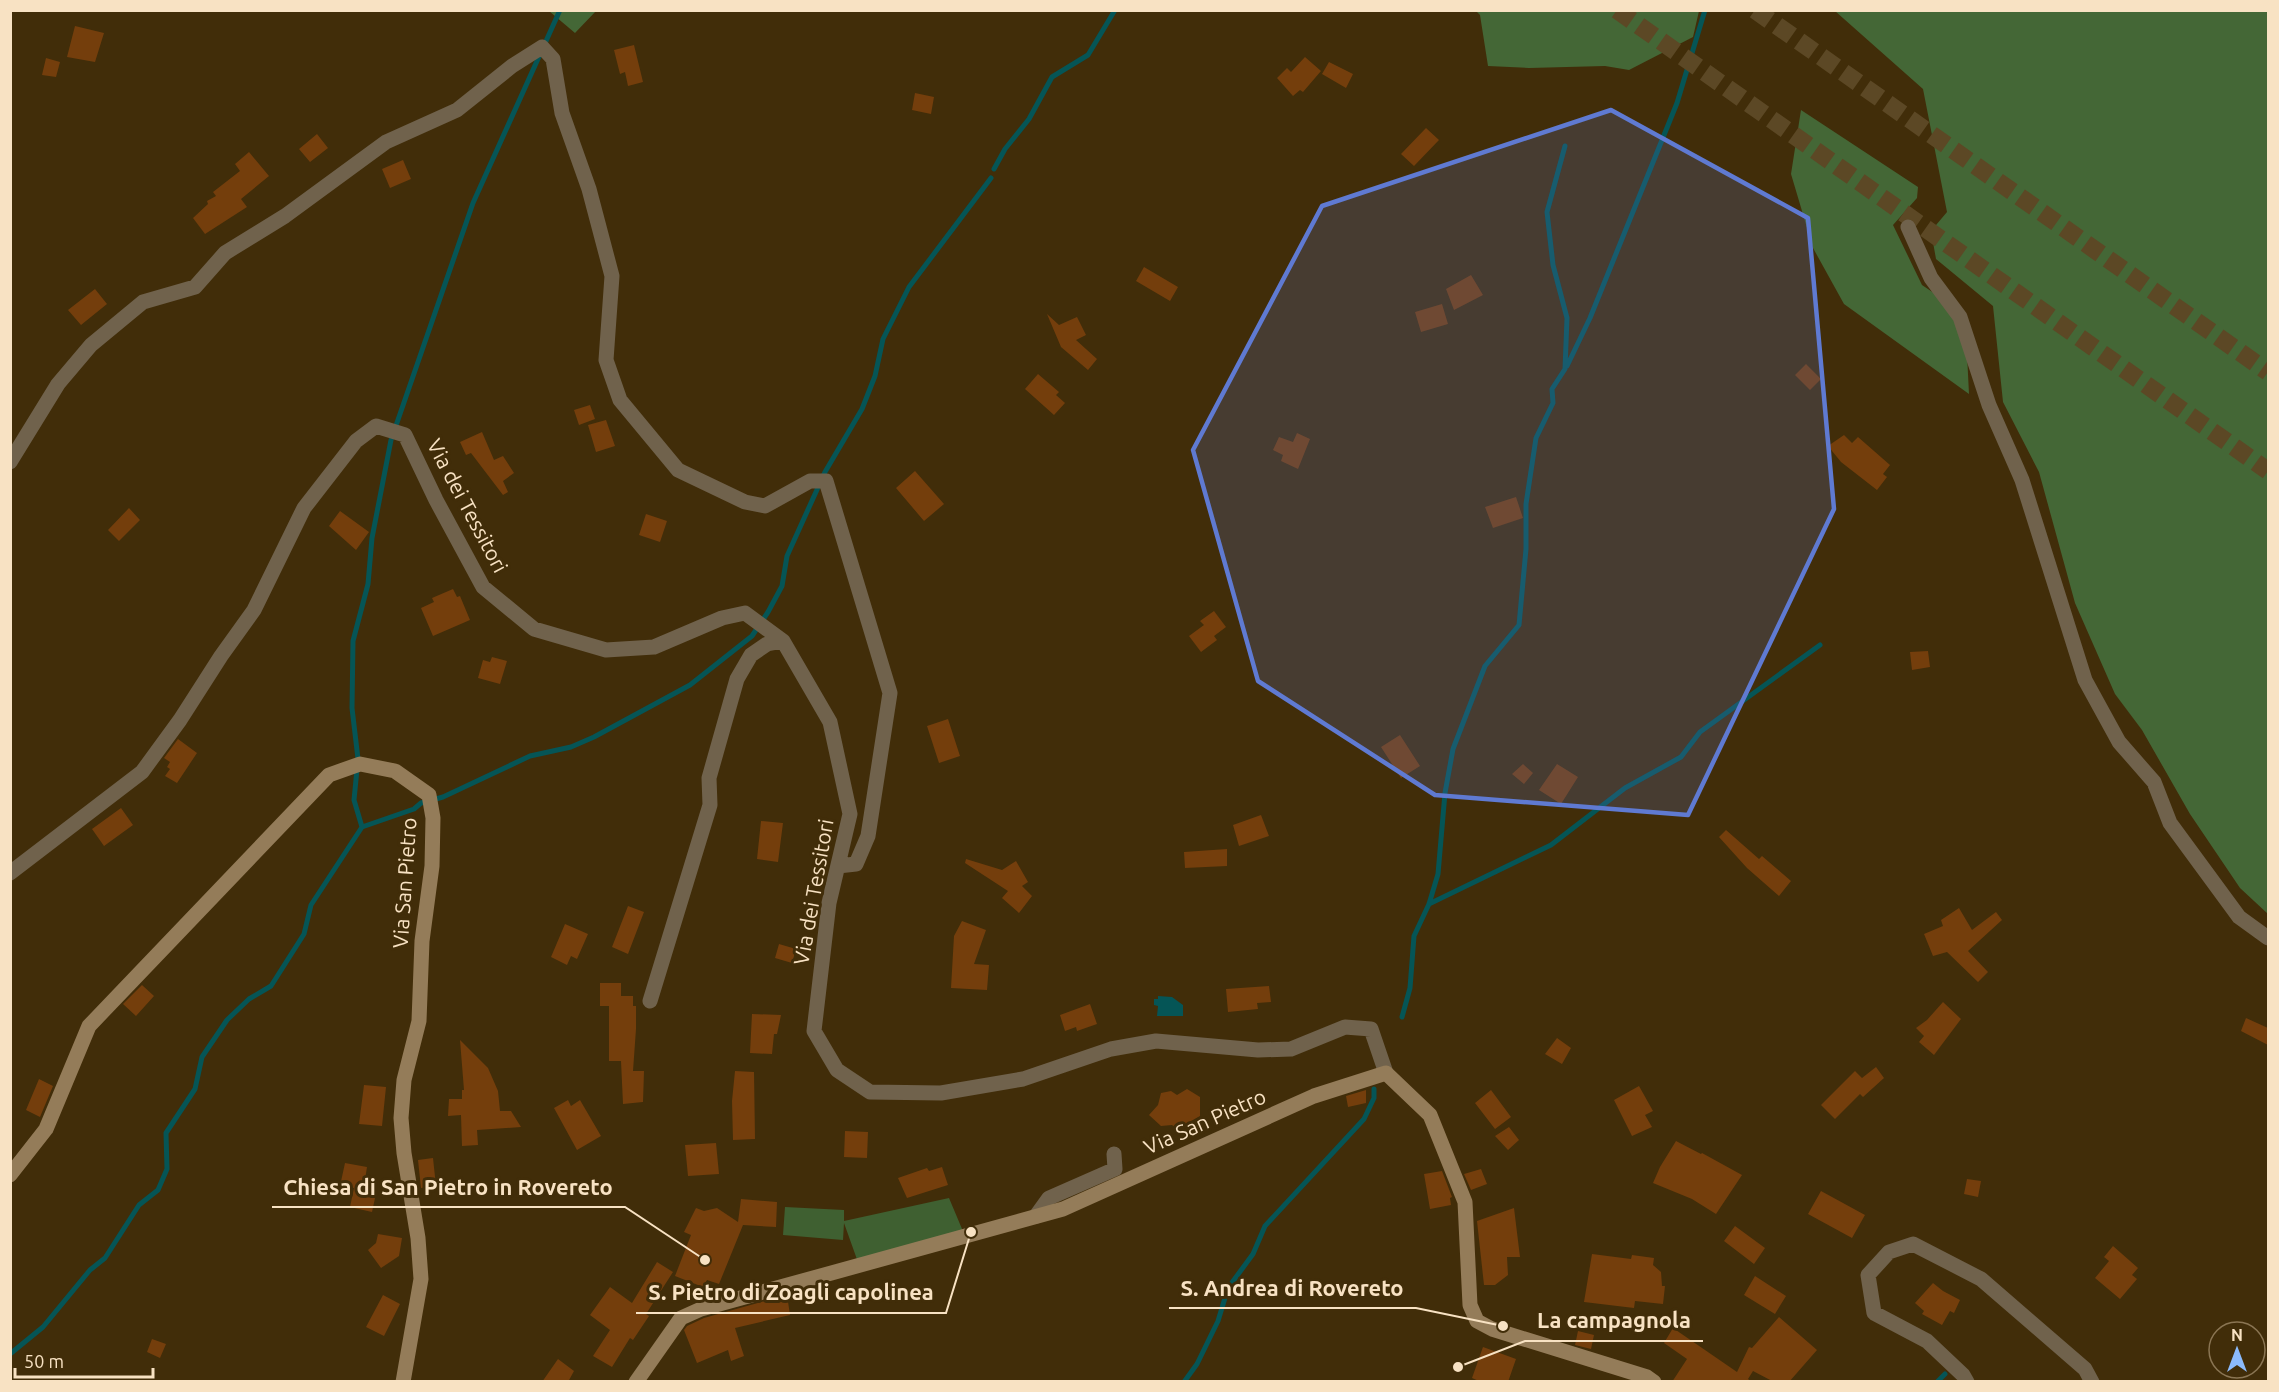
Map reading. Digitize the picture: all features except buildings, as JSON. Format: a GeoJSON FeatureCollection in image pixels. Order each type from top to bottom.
{"type":"FeatureCollection","features":[{"type":"Feature","properties":{"kind":"street"},"geometry":{"type":"LineString","coordinates":[[10,462],[58,384],[91,345],[143,302],[195,287],[225,253],[285,216],[386,142],[457,110],[512,66],[542,47],[554,59],[562,113],[589,189],[612,276],[606,360],[620,400],[678,470],[745,502],[765,506],[810,481],[826,481],[890,693],[868,836],[856,864],[838,866]]}},
{"type":"Feature","properties":{"kind":"street"},"geometry":{"type":"LineString","coordinates":[[1908,227],[1930,278],[1960,317],[1989,405],[2022,480],[2085,680],[2119,742],[2154,782],[2170,823],[2239,917],[2268,938]]}},
{"type":"Feature","properties":{"kind":"street","name":"Via dei Tessitori"},"geometry":{"type":"LineString","coordinates":[[10,873],[142,772],[254,610],[304,508],[356,441],[376,426],[405,435],[436,500],[483,587],[534,629],[606,650],[654,646],[722,618],[745,613],[783,641],[830,722],[850,814],[829,903],[814,1031],[837,1070],[870,1092],[941,1094],[1023,1079],[1111,1048],[1156,1041],[1258,1050],[1291,1049],[1345,1027],[1371,1029],[1386,1073]]}},
{"type":"Feature","properties":{"kind":"street"},"geometry":{"type":"LineString","coordinates":[[650,1001],[710,805],[709,778],[736,679],[751,655],[767,644],[783,641]]}},
{"type":"Feature","properties":{"kind":"street","name":"Via San Pietro"},"geometry":{"type":"LineString","coordinates":[[10,1175],[46,1129],[89,1026],[328,775],[360,764],[395,771],[429,795],[433,818],[432,866],[422,941],[419,1021],[404,1080],[401,1118],[404,1153],[418,1238],[421,1280],[404,1382]]}},
{"type":"Feature","properties":{"kind":"street"},"geometry":{"type":"LineString","coordinates":[[1386,1073],[1430,1115],[1465,1202],[1470,1305],[1477,1321],[1492,1329],[1651,1379]]}},
{"type":"Feature","properties":{"kind":"street","name":"Via San Pietro"},"geometry":{"type":"LineString","coordinates":[[636,1382],[681,1318],[701,1309],[1064,1209],[1314,1096],[1386,1073]]}},
{"type":"Feature","properties":{"kind":"street"},"geometry":{"type":"LineString","coordinates":[[1036,1216],[1049,1198],[1115,1169],[1114,1154]]}},
{"type":"Feature","properties":{"kind":"street"},"geometry":{"type":"LineString","coordinates":[[1966,1382],[1963,1375],[1927,1341],[1874,1313],[1868,1275],[1889,1252],[1913,1244],[1981,1280],[2085,1369],[2092,1382]]}},
{"type":"Feature","properties":{"kind":"highlighted area"},"geometry":{"type":"Polygon","coordinates":[[[1611,110],[1808,218],[1834,509],[1688,815],[1435,795],[1258,681],[1193,450],[1322,206],[1611,110]]]}},
{"type":"Feature","properties":{"kind":"green space"},"geometry":{"type":"Polygon","coordinates":[[[549,11],[596,11],[575,33],[549,11]]]}},
{"type":"Feature","properties":{"kind":"green space"},"geometry":{"type":"Polygon","coordinates":[[[1476,11],[1699,11],[1693,37],[1629,70],[1605,66],[1529,68],[1488,66],[1480,15],[1476,11]]]}},
{"type":"Feature","properties":{"kind":"green space"},"geometry":{"type":"Polygon","coordinates":[[[1835,11],[2268,11],[2268,914],[2240,888],[2190,814],[2142,730],[2115,694],[2075,603],[2039,472],[2003,402],[1993,306],[1936,259],[1931,231],[1947,212],[1923,89],[1835,11]]]}},
{"type":"Feature","properties":{"kind":"green space"},"geometry":{"type":"Polygon","coordinates":[[[1801,110],[1918,187],[1917,198],[1893,225],[1922,285],[1965,314],[1969,394],[1844,304],[1813,248],[1791,174],[1801,110]]]}},
{"type":"Feature","properties":{"kind":"green space"},"geometry":{"type":"Polygon","coordinates":[[[949,1198],[965,1236],[859,1265],[844,1223],[843,1240],[783,1235],[785,1207],[844,1210],[844,1221],[949,1198]]]}},
{"type":"Feature","properties":{"kind":"water"},"geometry":{"type":"Polygon","coordinates":[[[1158,996],[1172,997],[1183,1005],[1183,1016],[1157,1016],[1158,1006],[1154,1005],[1154,999],[1158,999],[1158,996]]]}},
{"type":"Feature","properties":{"kind":"waterway"},"geometry":{"type":"LineString","coordinates":[[362,827],[354,800],[358,759],[352,708],[353,641],[368,584],[372,538],[391,440],[473,203],[560,10]]}},
{"type":"Feature","properties":{"kind":"waterway"},"geometry":{"type":"LineString","coordinates":[[994,169],[1005,149],[1029,119],[1052,77],[1088,55],[1115,10]]}},
{"type":"Feature","properties":{"kind":"waterway"},"geometry":{"type":"LineString","coordinates":[[1567,366],[1590,318],[1677,103],[1705,10]]}},
{"type":"Feature","properties":{"kind":"waterway"},"geometry":{"type":"LineString","coordinates":[[1402,1017],[1410,988],[1414,936],[1429,904],[1438,874],[1445,793],[1453,749],[1485,666],[1519,625],[1526,549],[1526,504],[1536,438],[1553,403],[1552,389],[1565,369],[1567,318],[1553,265],[1547,212],[1565,146]]}},
{"type":"Feature","properties":{"kind":"waterway"},"geometry":{"type":"LineString","coordinates":[[10,1354],[43,1327],[90,1270],[105,1258],[139,1205],[158,1190],[167,1169],[166,1133],[195,1089],[202,1057],[227,1020],[249,999],[271,986],[304,934],[311,905],[362,827],[414,809],[421,803],[443,797],[530,756],[571,747],[594,737],[690,685],[752,636],[782,586],[787,556],[825,472],[862,409],[875,376],[883,339],[909,287],[991,178]]}},
{"type":"Feature","properties":{"kind":"waterway"},"geometry":{"type":"LineString","coordinates":[[1429,904],[1551,845],[1625,788],[1681,757],[1700,732],[1820,645]]}},
{"type":"Feature","properties":{"kind":"waterway"},"geometry":{"type":"LineString","coordinates":[[1184,1382],[1197,1364],[1218,1321],[1228,1288],[1253,1254],[1265,1226],[1364,1119],[1374,1098],[1374,1089]]}},
{"type":"Feature","properties":{"kind":"waterway"},"geometry":{"type":"LineString","coordinates":[[1937,1382],[1945,1374]]}},
{"type":"Feature","properties":{"kind":"tunnel"},"geometry":{"type":"LineString","coordinates":[[1617,10],[2268,471]]}},
{"type":"Feature","properties":{"kind":"tunnel"},"geometry":{"type":"LineString","coordinates":[[1755,10],[2268,372]]}},
{"type":"Feature","properties":{"kind":"place","name":"S. Pietro di Zoagli capolinea"},"geometry":{"type":"Point","coordinates":[971,1232]}},
{"type":"Feature","properties":{"kind":"place","name":"Chiesa di San Pietro in Rovereto"},"geometry":{"type":"Point","coordinates":[705,1260]}},
{"type":"Feature","properties":{"kind":"place","name":"S. Andrea di Rovereto"},"geometry":{"type":"Point","coordinates":[1503,1326]}},
{"type":"Feature","properties":{"kind":"place","name":"La campagnola"},"geometry":{"type":"Point","coordinates":[1458,1367]}}]}
